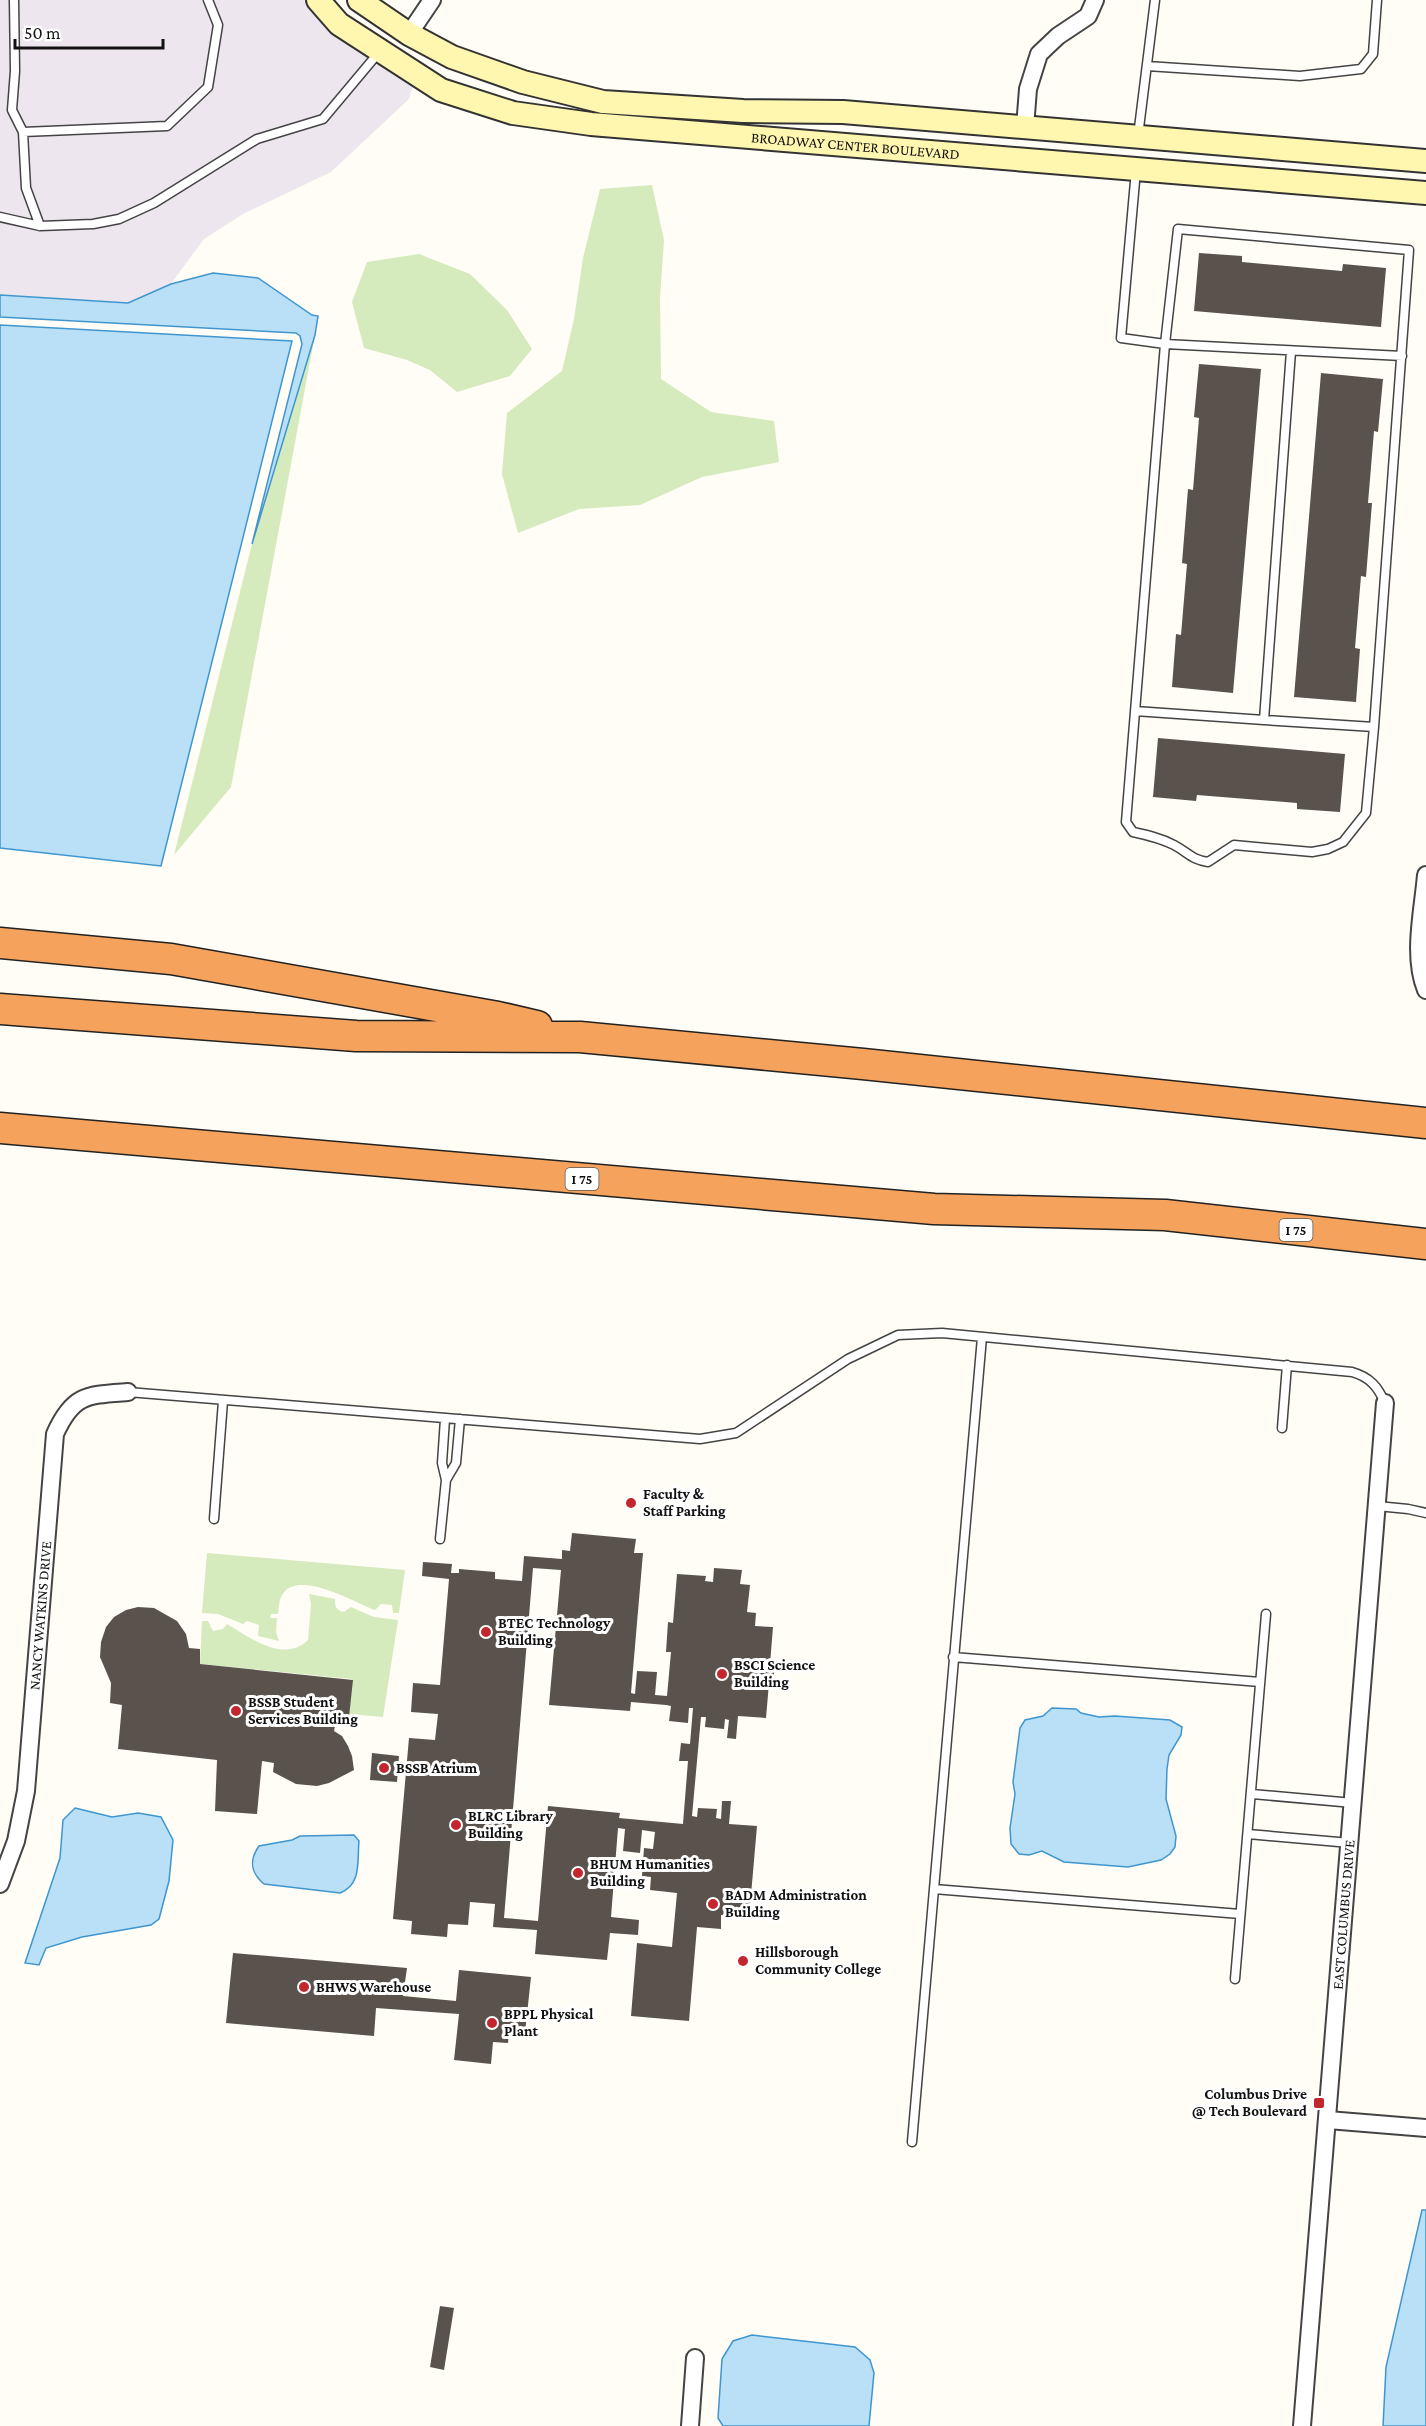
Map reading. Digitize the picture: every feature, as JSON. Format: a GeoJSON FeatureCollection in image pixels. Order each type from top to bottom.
{"type":"FeatureCollection","features":[{"type":"Feature","properties":{"kind":"highway"},"geometry":{"type":"LineString","coordinates":[[0,943],[171,959],[498,1017],[580,1037]]}},
{"type":"Feature","properties":{"kind":"highway"},"geometry":{"type":"LineString","coordinates":[[0,1009],[356,1036],[580,1037],[1426,1123]]}},
{"type":"Feature","properties":{"kind":"highway","name":"I 75"},"geometry":{"type":"LineString","coordinates":[[0,1128],[934,1209],[1165,1215],[1426,1244]]}},
{"type":"Feature","properties":{"kind":"street","name":"BROADWAY CENTER BOULEVARD"},"geometry":{"type":"LineString","coordinates":[[318,0],[339,24],[441,90],[513,113],[591,124],[1426,193]]}},
{"type":"Feature","properties":{"kind":"street","name":"BROADWAY CENTER BOULEVARD"},"geometry":{"type":"LineString","coordinates":[[359,0],[409,34],[452,57],[523,82],[603,102],[743,111],[843,112],[1426,161]]}},
{"type":"Feature","properties":{"kind":"street"},"geometry":{"type":"LineString","coordinates":[[380,51],[409,34],[432,0]]}},
{"type":"Feature","properties":{"kind":"street"},"geometry":{"type":"LineString","coordinates":[[1025,127],[1028,89],[1039,54],[1058,36],[1088,16],[1095,0]]}},
{"type":"Feature","properties":{"kind":"street"},"geometry":{"type":"LineString","coordinates":[[1136,169],[1138,137]]}},
{"type":"Feature","properties":{"kind":"street"},"geometry":{"type":"LineString","coordinates":[[1426,875],[1420,971],[1426,990]]}},
{"type":"Feature","properties":{"kind":"street","name":"NANCY WATKINS DRIVE"},"geometry":{"type":"LineString","coordinates":[[0,1884],[16,1841],[26,1791],[55,1434],[64,1414],[77,1401],[95,1394],[128,1392]]}},
{"type":"Feature","properties":{"kind":"street","name":"EAST COLUMBUS DRIVE"},"geometry":{"type":"LineString","coordinates":[[1302,2426],[1385,1403]]}},
{"type":"Feature","properties":{"kind":"street"},"geometry":{"type":"LineString","coordinates":[[1328,2120],[1426,2128]]}},
{"type":"Feature","properties":{"kind":"street"},"geometry":{"type":"LineString","coordinates":[[690,2426],[695,2358]]}},
{"type":"Feature","properties":{"kind":"lane"},"geometry":{"type":"LineString","coordinates":[[14,0],[15,71],[12,110],[23,132],[26,188],[40,226]]}},
{"type":"Feature","properties":{"kind":"lane"},"geometry":{"type":"LineString","coordinates":[[23,132],[167,126],[208,87],[218,25],[208,0]]}},
{"type":"Feature","properties":{"kind":"lane"},"geometry":{"type":"LineString","coordinates":[[1138,137],[1155,0]]}},
{"type":"Feature","properties":{"kind":"lane"},"geometry":{"type":"LineString","coordinates":[[1147,66],[1300,76],[1361,69],[1373,54],[1377,0]]}},
{"type":"Feature","properties":{"kind":"lane"},"geometry":{"type":"LineString","coordinates":[[0,217],[40,226],[93,224],[119,219],[154,203],[257,139],[323,118],[380,51]]}},
{"type":"Feature","properties":{"kind":"lane"},"geometry":{"type":"LineString","coordinates":[[1136,169],[1121,338],[1165,344],[1402,356]]}},
{"type":"Feature","properties":{"kind":"lane"},"geometry":{"type":"LineString","coordinates":[[1178,229],[1409,250],[1366,813],[1343,842],[1328,849],[1312,852],[1234,845],[1208,862],[1194,860],[1176,846],[1158,838],[1133,832],[1126,822],[1165,344],[1178,229]]}},
{"type":"Feature","properties":{"kind":"lane"},"geometry":{"type":"LineString","coordinates":[[1264,720],[1291,351]]}},
{"type":"Feature","properties":{"kind":"lane"},"geometry":{"type":"LineString","coordinates":[[1135,711],[1374,727]]}},
{"type":"Feature","properties":{"kind":"lane"},"geometry":{"type":"LineString","coordinates":[[128,1392],[700,1439],[736,1433],[848,1359],[898,1335],[942,1333],[1287,1365],[1364,1375],[1380,1392],[1385,1403]]}},
{"type":"Feature","properties":{"kind":"lane"},"geometry":{"type":"LineString","coordinates":[[912,2142],[982,1337]]}},
{"type":"Feature","properties":{"kind":"lane"},"geometry":{"type":"LineString","coordinates":[[1282,1428],[1287,1365]]}},
{"type":"Feature","properties":{"kind":"lane"},"geometry":{"type":"LineString","coordinates":[[214,1519],[223,1401]]}},
{"type":"Feature","properties":{"kind":"lane"},"geometry":{"type":"LineString","coordinates":[[440,1539],[446,1480],[442,1463],[445,1419]]}},
{"type":"Feature","properties":{"kind":"lane"},"geometry":{"type":"LineString","coordinates":[[446,1480],[456,1463],[459,1419]]}},
{"type":"Feature","properties":{"kind":"lane"},"geometry":{"type":"LineString","coordinates":[[1377,1506],[1426,1513]]}},
{"type":"Feature","properties":{"kind":"lane"},"geometry":{"type":"LineString","coordinates":[[1235,1979],[1266,1614]]}},
{"type":"Feature","properties":{"kind":"lane"},"geometry":{"type":"LineString","coordinates":[[953,1657],[1260,1682]]}},
{"type":"Feature","properties":{"kind":"lane"},"geometry":{"type":"LineString","coordinates":[[1252,1794],[1353,1803]]}},
{"type":"Feature","properties":{"kind":"lane"},"geometry":{"type":"LineString","coordinates":[[1248,1834],[1350,1843]]}},
{"type":"Feature","properties":{"kind":"lane"},"geometry":{"type":"LineString","coordinates":[[934,1889],[1240,1914]]}},
{"type":"Feature","properties":{"kind":"shaded area"},"geometry":{"type":"Polygon","coordinates":[[[0,0],[304,0],[331,30],[371,58],[377,65],[380,63],[413,85],[409,99],[331,172],[243,214],[204,239],[170,285],[128,303],[0,295],[0,0]]]}},
{"type":"Feature","properties":{"kind":"green space"},"geometry":{"type":"Polygon","coordinates":[[[652,185],[664,240],[660,297],[661,379],[711,412],[774,421],[779,462],[702,477],[640,505],[579,509],[518,533],[502,474],[507,413],[562,371],[574,319],[583,258],[600,189],[652,185]]]}},
{"type":"Feature","properties":{"kind":"green space"},"geometry":{"type":"Polygon","coordinates":[[[419,254],[470,274],[507,310],[532,349],[510,376],[457,392],[430,370],[407,360],[364,348],[352,302],[367,262],[419,254]]]}},
{"type":"Feature","properties":{"kind":"green space"},"geometry":{"type":"Polygon","coordinates":[[[315,335],[231,787],[174,855],[252,544],[315,335]]]}},
{"type":"Feature","properties":{"kind":"green space"},"geometry":{"type":"Polygon","coordinates":[[[207,1553],[405,1570],[399,1613],[393,1613],[392,1605],[381,1604],[375,1610],[317,1587],[294,1586],[285,1591],[282,1596],[278,1614],[271,1614],[270,1618],[277,1618],[276,1632],[279,1641],[258,1636],[259,1625],[247,1621],[243,1624],[218,1614],[202,1613],[207,1553]]]}},
{"type":"Feature","properties":{"kind":"green space"},"geometry":{"type":"Polygon","coordinates":[[[309,1594],[335,1599],[336,1608],[344,1612],[351,1607],[374,1617],[398,1620],[383,1717],[349,1714],[352,1679],[200,1664],[202,1621],[208,1621],[213,1631],[223,1629],[227,1624],[266,1646],[277,1649],[298,1647],[308,1640],[311,1604],[309,1594]]]}},
{"type":"Feature","properties":{"kind":"water"},"geometry":{"type":"Polygon","coordinates":[[[213,273],[258,278],[312,315],[318,316],[315,335],[252,544],[302,344],[300,336],[296,333],[0,317],[0,295],[128,303],[171,284],[213,273]]]}},
{"type":"Feature","properties":{"kind":"water"},"geometry":{"type":"Polygon","coordinates":[[[0,325],[292,341],[161,866],[0,848],[0,325]]]}},
{"type":"Feature","properties":{"kind":"water"},"geometry":{"type":"Polygon","coordinates":[[[1052,1708],[1076,1709],[1081,1713],[1099,1717],[1170,1720],[1182,1727],[1181,1735],[1169,1755],[1167,1769],[1166,1799],[1176,1836],[1175,1847],[1170,1854],[1161,1860],[1128,1867],[1064,1862],[1042,1851],[1029,1855],[1019,1854],[1011,1844],[1010,1828],[1020,1728],[1025,1720],[1043,1716],[1052,1708]]]}},
{"type":"Feature","properties":{"kind":"water"},"geometry":{"type":"Polygon","coordinates":[[[75,1808],[112,1817],[138,1813],[161,1817],[173,1840],[169,1881],[159,1919],[151,1925],[82,1937],[46,1948],[39,1965],[25,1963],[60,1858],[63,1820],[75,1808]]]}},
{"type":"Feature","properties":{"kind":"water"},"geometry":{"type":"Polygon","coordinates":[[[354,1835],[359,1841],[357,1871],[352,1884],[340,1893],[264,1884],[252,1866],[259,1846],[292,1840],[300,1836],[354,1835]]]}},
{"type":"Feature","properties":{"kind":"water"},"geometry":{"type":"Polygon","coordinates":[[[1422,2210],[1426,2210],[1426,2426],[1383,2426],[1386,2367],[1422,2210]]]}},
{"type":"Feature","properties":{"kind":"water"},"geometry":{"type":"Polygon","coordinates":[[[752,2335],[855,2347],[870,2360],[874,2373],[869,2426],[723,2426],[718,2418],[722,2359],[733,2341],[752,2335]]]}},
{"type":"Feature","properties":{"kind":"building"},"geometry":{"type":"Polygon","coordinates":[[[1199,253],[1242,256],[1242,262],[1342,271],[1343,264],[1386,268],[1381,327],[1194,311],[1199,253]]]}},
{"type":"Feature","properties":{"kind":"building"},"geometry":{"type":"Polygon","coordinates":[[[1199,364],[1261,369],[1233,693],[1172,687],[1176,634],[1181,635],[1187,564],[1182,563],[1188,489],[1193,490],[1199,418],[1194,417],[1199,364]]]}},
{"type":"Feature","properties":{"kind":"building"},"geometry":{"type":"Polygon","coordinates":[[[1321,373],[1383,379],[1378,432],[1374,431],[1368,503],[1372,503],[1366,577],[1361,576],[1355,648],[1360,649],[1356,702],[1294,697],[1321,373]]]}},
{"type":"Feature","properties":{"kind":"building"},"geometry":{"type":"Polygon","coordinates":[[[1158,738],[1345,754],[1340,812],[1297,809],[1297,803],[1197,795],[1196,801],[1153,797],[1158,738]]]}},
{"type":"Feature","properties":{"kind":"building"},"geometry":{"type":"Polygon","coordinates":[[[572,1533],[636,1539],[634,1553],[643,1553],[631,1693],[635,1694],[637,1671],[657,1672],[655,1695],[667,1696],[671,1652],[666,1652],[668,1622],[673,1623],[677,1574],[706,1576],[705,1581],[713,1582],[714,1568],[742,1570],[740,1584],[750,1585],[747,1612],[756,1613],[755,1626],[773,1627],[770,1664],[775,1664],[773,1683],[769,1683],[766,1718],[738,1716],[736,1739],[727,1738],[729,1720],[725,1719],[724,1729],[705,1727],[706,1717],[701,1717],[692,1816],[697,1817],[698,1808],[717,1809],[716,1818],[721,1819],[722,1801],[731,1801],[729,1824],[757,1826],[749,1918],[721,1915],[721,1929],[697,1927],[689,2021],[631,2016],[637,1943],[672,1947],[677,1893],[650,1890],[651,1877],[642,1876],[644,1848],[653,1849],[655,1832],[642,1830],[640,1853],[623,1851],[625,1829],[618,1828],[611,1917],[639,1920],[638,1935],[610,1933],[607,1960],[535,1954],[537,1930],[493,1927],[495,1904],[470,1902],[468,1925],[448,1924],[447,1937],[411,1934],[412,1921],[393,1919],[409,1738],[435,1740],[438,1714],[411,1712],[413,1683],[440,1685],[449,1579],[422,1576],[423,1562],[452,1564],[451,1573],[459,1573],[459,1569],[495,1572],[495,1579],[522,1581],[524,1556],[562,1559],[562,1550],[570,1551],[572,1533]],[[533,1568],[504,1918],[538,1921],[548,1806],[620,1813],[619,1818],[683,1824],[688,1761],[679,1761],[681,1743],[690,1744],[693,1708],[689,1708],[688,1723],[669,1721],[671,1706],[666,1705],[631,1702],[630,1711],[549,1705],[561,1570],[533,1568]]]}},
{"type":"Feature","properties":{"kind":"building","name":"BSSB Student Services Building"},"geometry":{"type":"Polygon","coordinates":[[[138,1607],[154,1608],[177,1621],[186,1634],[189,1648],[200,1649],[200,1664],[353,1680],[349,1717],[337,1716],[334,1731],[342,1736],[348,1746],[354,1770],[329,1783],[317,1786],[296,1784],[273,1772],[274,1763],[262,1761],[257,1814],[215,1811],[217,1760],[118,1749],[122,1705],[110,1703],[111,1683],[100,1657],[101,1642],[106,1627],[114,1617],[126,1610],[138,1607]]]}},
{"type":"Feature","properties":{"kind":"building","name":"BSSB Atrium"},"geometry":{"type":"Polygon","coordinates":[[[372,1753],[399,1756],[397,1782],[370,1780],[372,1753]]]}},
{"type":"Feature","properties":{"kind":"building"},"geometry":{"type":"Polygon","coordinates":[[[233,1953],[407,1968],[403,1996],[456,2001],[459,1970],[531,1977],[525,2033],[509,2032],[508,2043],[493,2042],[491,2064],[454,2060],[459,2014],[376,2008],[374,2036],[226,2023],[233,1953]]]}},
{"type":"Feature","properties":{"kind":"building"},"geometry":{"type":"Polygon","coordinates":[[[440,2306],[454,2308],[444,2370],[430,2367],[440,2306]]]}},
{"type":"Feature","properties":{"kind":"place","name":"Faculty & Staff Parking"},"geometry":{"type":"Point","coordinates":[631,1503]}},
{"type":"Feature","properties":{"kind":"place","name":"BTEC Technology Building"},"geometry":{"type":"Point","coordinates":[486,1632]}},
{"type":"Feature","properties":{"kind":"place","name":"BSCI Science Building"},"geometry":{"type":"Point","coordinates":[722,1674]}},
{"type":"Feature","properties":{"kind":"place","name":"BSSB Student Services Building"},"geometry":{"type":"Point","coordinates":[236,1711]}},
{"type":"Feature","properties":{"kind":"place","name":"BSSB Atrium"},"geometry":{"type":"Point","coordinates":[384,1768]}},
{"type":"Feature","properties":{"kind":"place","name":"BLRC Library Building"},"geometry":{"type":"Point","coordinates":[456,1825]}},
{"type":"Feature","properties":{"kind":"place","name":"BHUM Humanities Building"},"geometry":{"type":"Point","coordinates":[578,1873]}},
{"type":"Feature","properties":{"kind":"place","name":"BADM Administration Building"},"geometry":{"type":"Point","coordinates":[713,1904]}},
{"type":"Feature","properties":{"kind":"place","name":"Hillsborough Community College"},"geometry":{"type":"Point","coordinates":[743,1961]}},
{"type":"Feature","properties":{"kind":"place","name":"BHWS Warehouse"},"geometry":{"type":"Point","coordinates":[304,1987]}},
{"type":"Feature","properties":{"kind":"place","name":"BPPL Physical Plant"},"geometry":{"type":"Point","coordinates":[492,2023]}},
{"type":"Feature","properties":{"kind":"place","name":"Columbus Drive @ Tech Boulevard"},"geometry":{"type":"Point","coordinates":[1319,2103]}}]}
